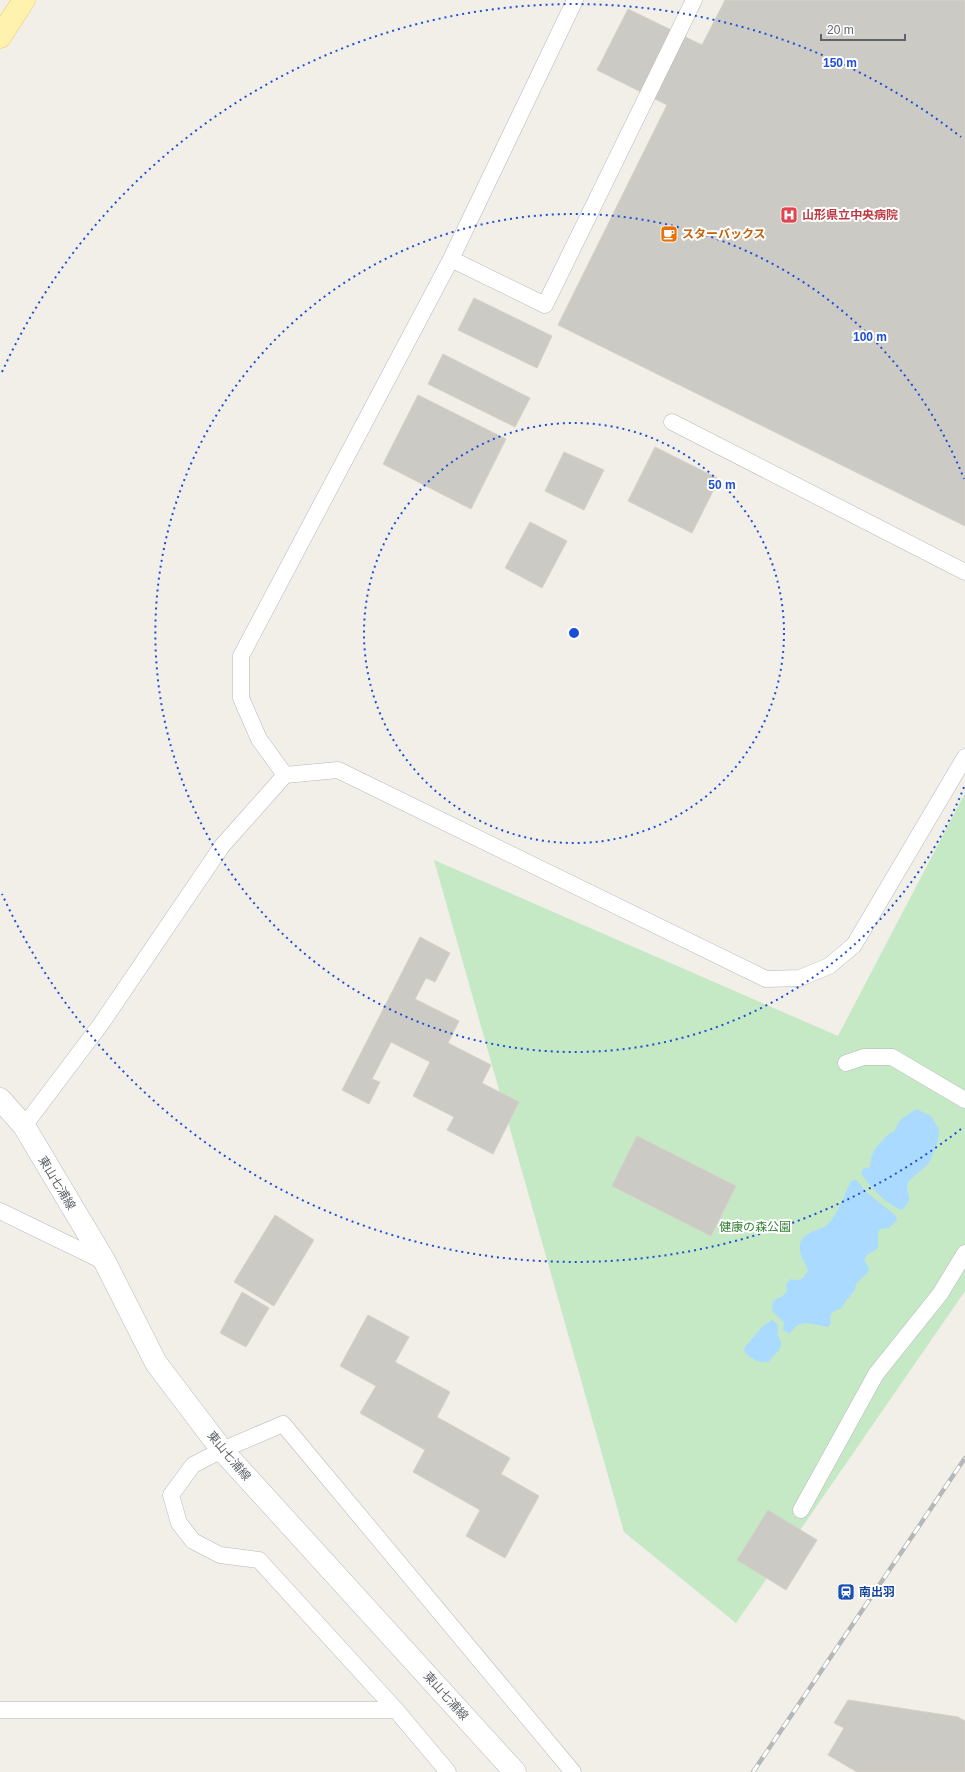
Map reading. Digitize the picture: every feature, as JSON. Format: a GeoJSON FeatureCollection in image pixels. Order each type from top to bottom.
{"type":"FeatureCollection","features":[{"type":"Feature","properties":{"kind":"main road"},"geometry":{"type":"LineString","coordinates":[[0,37],[24,0]]}},
{"type":"Feature","properties":{"kind":"main road","name":"東山七浦線"},"geometry":{"type":"LineString","coordinates":[[0,1099],[24,1126],[105,1262],[156,1363],[222,1450],[515,1772]]}},
{"type":"Feature","properties":{"kind":"lane"},"geometry":{"type":"LineString","coordinates":[[285,776],[259,739],[241,698],[241,656],[451,259],[575,0]]}},
{"type":"Feature","properties":{"kind":"lane"},"geometry":{"type":"LineString","coordinates":[[451,259],[545,305],[694,0]]}},
{"type":"Feature","properties":{"kind":"lane"},"geometry":{"type":"LineString","coordinates":[[672,422],[965,572]]}},
{"type":"Feature","properties":{"kind":"lane"},"geometry":{"type":"LineString","coordinates":[[24,1126],[102,1024],[222,846],[285,776],[338,770],[766,979],[800,978],[829,966],[854,945],[965,757]]}},
{"type":"Feature","properties":{"kind":"lane"},"geometry":{"type":"LineString","coordinates":[[846,1063],[864,1057],[892,1057],[965,1100]]}},
{"type":"Feature","properties":{"kind":"lane"},"geometry":{"type":"LineString","coordinates":[[0,1211],[105,1262]]}},
{"type":"Feature","properties":{"kind":"lane"},"geometry":{"type":"LineString","coordinates":[[801,1510],[876,1374],[940,1294],[965,1253]]}},
{"type":"Feature","properties":{"kind":"lane"},"geometry":{"type":"LineString","coordinates":[[448,1772],[396,1710],[258,1560],[220,1556],[194,1541],[179,1523],[171,1495],[192,1465],[222,1450],[283,1424],[573,1772]]}},
{"type":"Feature","properties":{"kind":"lane"},"geometry":{"type":"LineString","coordinates":[[0,1710],[396,1710]]}},
{"type":"Feature","properties":{"kind":"green space","name":"健康の森公園"},"geometry":{"type":"Polygon","coordinates":[[[965,793],[965,1291],[736,1623],[624,1532],[434,860],[838,1036],[965,793]]]}},
{"type":"Feature","properties":{"kind":"water"},"geometry":{"type":"Polygon","coordinates":[[[916,1109],[931,1116],[939,1130],[938,1141],[929,1163],[908,1182],[907,1190],[909,1199],[906,1206],[902,1210],[879,1195],[861,1173],[863,1169],[870,1167],[872,1154],[877,1146],[888,1134],[894,1132],[900,1120],[916,1109]]]}},
{"type":"Feature","properties":{"kind":"water"},"geometry":{"type":"Polygon","coordinates":[[[857,1180],[864,1190],[896,1216],[897,1220],[889,1228],[880,1229],[878,1233],[878,1248],[867,1255],[864,1260],[868,1268],[867,1273],[859,1280],[855,1289],[842,1308],[832,1312],[830,1317],[831,1323],[828,1327],[807,1323],[798,1325],[790,1334],[783,1330],[784,1322],[772,1311],[773,1302],[786,1293],[786,1284],[791,1279],[801,1279],[808,1271],[800,1251],[802,1239],[829,1223],[838,1209],[851,1181],[857,1180]]]}},
{"type":"Feature","properties":{"kind":"water"},"geometry":{"type":"Polygon","coordinates":[[[772,1320],[778,1325],[778,1336],[781,1341],[779,1350],[768,1362],[755,1360],[744,1351],[745,1347],[763,1326],[772,1320]]]}},
{"type":"Feature","properties":{"kind":"building","name":"山形県立中央病院"},"geometry":{"type":"Polygon","coordinates":[[[725,0],[965,0],[965,526],[558,325],[667,105],[597,70],[628,9],[702,45],[725,0]]]}},
{"type":"Feature","properties":{"kind":"building"},"geometry":{"type":"Polygon","coordinates":[[[474,298],[552,336],[537,368],[458,330],[474,298]]]}},
{"type":"Feature","properties":{"kind":"building"},"geometry":{"type":"Polygon","coordinates":[[[443,354],[530,398],[515,427],[428,384],[443,354]]]}},
{"type":"Feature","properties":{"kind":"building"},"geometry":{"type":"Polygon","coordinates":[[[418,395],[506,439],[471,509],[383,464],[418,395]]]}},
{"type":"Feature","properties":{"kind":"building"},"geometry":{"type":"Polygon","coordinates":[[[655,447],[719,479],[692,533],[628,501],[655,447]]]}},
{"type":"Feature","properties":{"kind":"building"},"geometry":{"type":"Polygon","coordinates":[[[564,452],[604,470],[584,510],[545,491],[564,452]]]}},
{"type":"Feature","properties":{"kind":"building"},"geometry":{"type":"Polygon","coordinates":[[[530,522],[567,541],[542,588],[505,568],[530,522]]]}},
{"type":"Feature","properties":{"kind":"building"},"geometry":{"type":"Polygon","coordinates":[[[420,937],[450,953],[435,982],[426,978],[415,999],[459,1021],[448,1043],[491,1065],[482,1083],[519,1102],[493,1154],[447,1130],[454,1117],[413,1096],[430,1062],[391,1042],[372,1079],[380,1082],[369,1104],[342,1090],[420,937]]]}},
{"type":"Feature","properties":{"kind":"building"},"geometry":{"type":"Polygon","coordinates":[[[637,1136],[736,1186],[711,1236],[612,1186],[637,1136]]]}},
{"type":"Feature","properties":{"kind":"building"},"geometry":{"type":"Polygon","coordinates":[[[275,1215],[314,1240],[274,1306],[234,1282],[275,1215]]]}},
{"type":"Feature","properties":{"kind":"building"},"geometry":{"type":"Polygon","coordinates":[[[242,1292],[269,1308],[246,1347],[220,1333],[242,1292]]]}},
{"type":"Feature","properties":{"kind":"building"},"geometry":{"type":"Polygon","coordinates":[[[368,1315],[409,1337],[395,1362],[450,1392],[437,1417],[510,1458],[501,1474],[539,1496],[505,1558],[466,1536],[480,1510],[413,1472],[425,1450],[360,1413],[376,1386],[340,1366],[368,1315]]]}},
{"type":"Feature","properties":{"kind":"building"},"geometry":{"type":"Polygon","coordinates":[[[768,1510],[817,1540],[786,1590],[737,1560],[768,1510]]]}},
{"type":"Feature","properties":{"kind":"building"},"geometry":{"type":"Polygon","coordinates":[[[848,1700],[958,1717],[965,1721],[965,1772],[857,1772],[828,1755],[844,1728],[834,1723],[848,1700]]]}},
{"type":"Feature","properties":{"kind":"railway"},"geometry":{"type":"LineString","coordinates":[[753,1772],[965,1458]]}},
{"type":"Feature","properties":{"kind":"place","name":"山形県立中央病院"},"geometry":{"type":"Point","coordinates":[789,215]}},
{"type":"Feature","properties":{"kind":"place","name":"スターバックス"},"geometry":{"type":"Point","coordinates":[669,234]}},
{"type":"Feature","properties":{"kind":"place","name":"南出羽"},"geometry":{"type":"Point","coordinates":[846,1592]}}]}
